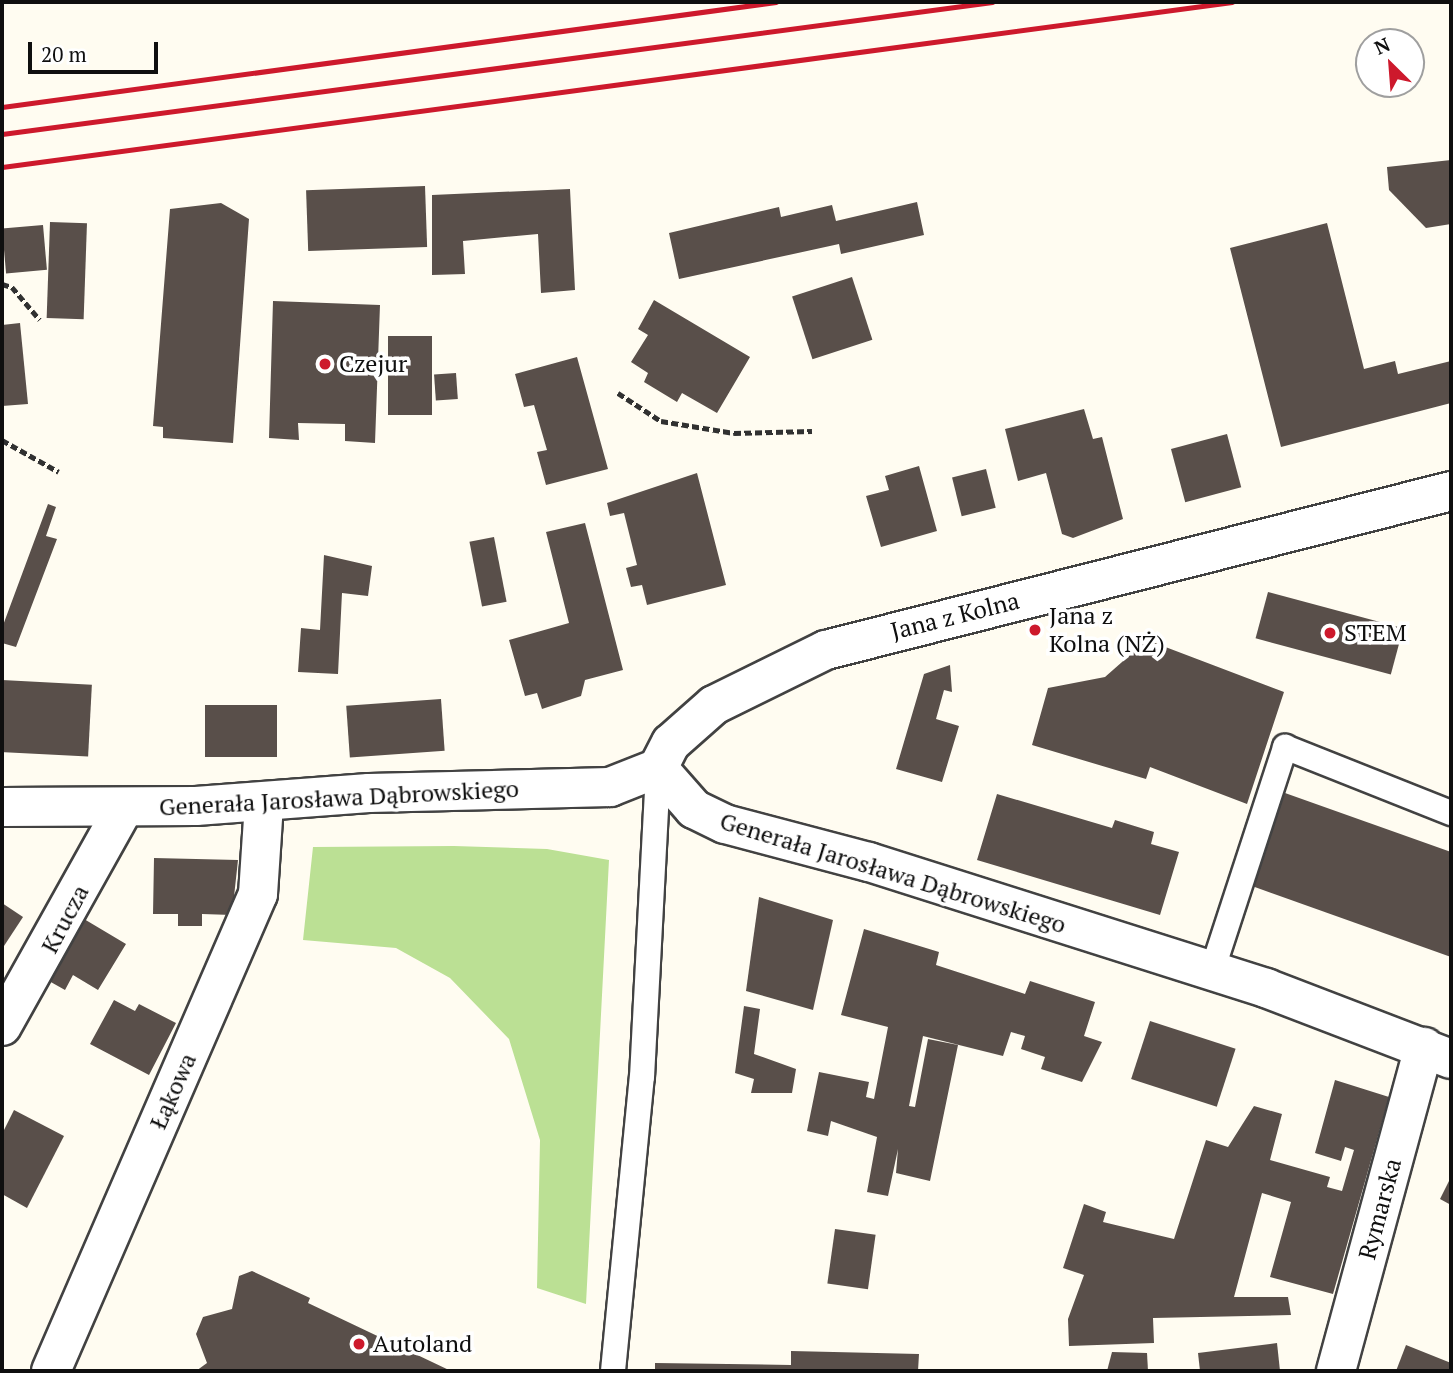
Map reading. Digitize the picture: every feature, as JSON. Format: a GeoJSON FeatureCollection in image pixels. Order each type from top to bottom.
{"type":"FeatureCollection","features":[{"type":"Feature","properties":{"kind":"street","name":"Jana z Kolna"},"geometry":{"type":"LineString","coordinates":[[658,768],[671,743],[714,705],[826,650],[1451,491]]}},
{"type":"Feature","properties":{"kind":"street","name":"Generała Jarosława Dąbrowskiego"},"geometry":{"type":"LineString","coordinates":[[2,807],[124,808],[264,803],[369,793],[610,787],[658,768],[694,809],[725,824],[869,862],[1212,971],[1438,1053]]}},
{"type":"Feature","properties":{"kind":"street","name":"Łąkowa"},"geometry":{"type":"LineString","coordinates":[[51,1371],[258,894],[264,803]]}},
{"type":"Feature","properties":{"kind":"street","name":"Krucza"},"geometry":{"type":"LineString","coordinates":[[2,1026],[124,808]]}},
{"type":"Feature","properties":{"kind":"street","name":"Rymarska"},"geometry":{"type":"LineString","coordinates":[[1336,1371],[1438,1053]]}},
{"type":"Feature","properties":{"kind":"lane"},"geometry":{"type":"LineString","coordinates":[[1212,971],[1285,747],[1451,813]]}},
{"type":"Feature","properties":{"kind":"lane"},"geometry":{"type":"LineString","coordinates":[[613,1371],[642,1077],[658,768]]}},
{"type":"Feature","properties":{"kind":"path"},"geometry":{"type":"LineString","coordinates":[[2,285],[12,287],[40,320]]}},
{"type":"Feature","properties":{"kind":"path"},"geometry":{"type":"LineString","coordinates":[[618,393],[661,421],[734,433],[812,431]]}},
{"type":"Feature","properties":{"kind":"path"},"geometry":{"type":"LineString","coordinates":[[2,440],[59,472]]}},
{"type":"Feature","properties":{"kind":"green space"},"geometry":{"type":"Polygon","coordinates":[[[454,846],[547,849],[609,860],[586,1304],[537,1288],[540,1140],[509,1039],[450,978],[396,948],[303,940],[313,847],[454,846]]]}},
{"type":"Feature","properties":{"kind":"building"},"geometry":{"type":"Polygon","coordinates":[[[1451,160],[1451,224],[1426,228],[1389,190],[1387,167],[1451,160]]]}},
{"type":"Feature","properties":{"kind":"building"},"geometry":{"type":"Polygon","coordinates":[[[425,186],[427,247],[308,251],[306,190],[425,186]]]}},
{"type":"Feature","properties":{"kind":"building"},"geometry":{"type":"Polygon","coordinates":[[[570,189],[575,290],[541,293],[538,234],[463,241],[465,274],[432,275],[432,195],[570,189]]]}},
{"type":"Feature","properties":{"kind":"building"},"geometry":{"type":"Polygon","coordinates":[[[917,202],[924,235],[841,254],[839,244],[679,279],[669,233],[779,207],[781,217],[832,205],[836,221],[917,202]]]}},
{"type":"Feature","properties":{"kind":"building"},"geometry":{"type":"Polygon","coordinates":[[[221,203],[249,219],[233,443],[163,438],[163,427],[153,426],[170,209],[221,203]]]}},
{"type":"Feature","properties":{"kind":"building"},"geometry":{"type":"Polygon","coordinates":[[[50,222],[87,223],[84,319],[47,318],[50,222]]]}},
{"type":"Feature","properties":{"kind":"building"},"geometry":{"type":"Polygon","coordinates":[[[1327,223],[1364,369],[1395,361],[1398,374],[1451,361],[1451,403],[1281,447],[1230,248],[1327,223]]]}},
{"type":"Feature","properties":{"kind":"building"},"geometry":{"type":"Polygon","coordinates":[[[43,225],[47,270],[6,273],[2,229],[43,225]]]}},
{"type":"Feature","properties":{"kind":"building"},"geometry":{"type":"Polygon","coordinates":[[[852,277],[872,340],[812,359],[792,296],[852,277]]]}},
{"type":"Feature","properties":{"kind":"building"},"geometry":{"type":"Polygon","coordinates":[[[654,300],[750,357],[717,413],[682,393],[677,402],[644,382],[648,373],[631,362],[648,335],[638,329],[654,300]]]}},
{"type":"Feature","properties":{"kind":"building","name":"Czejur"},"geometry":{"type":"Polygon","coordinates":[[[273,301],[380,305],[375,443],[345,441],[345,424],[298,423],[299,440],[269,438],[273,301]]]}},
{"type":"Feature","properties":{"kind":"building"},"geometry":{"type":"Polygon","coordinates":[[[20,323],[28,404],[2,406],[2,325],[20,323]]]}},
{"type":"Feature","properties":{"kind":"building"},"geometry":{"type":"Polygon","coordinates":[[[388,336],[432,336],[432,415],[388,415],[388,336]]]}},
{"type":"Feature","properties":{"kind":"building"},"geometry":{"type":"Polygon","coordinates":[[[577,357],[608,469],[546,485],[537,452],[547,450],[534,405],[524,407],[515,374],[577,357]]]}},
{"type":"Feature","properties":{"kind":"building"},"geometry":{"type":"Polygon","coordinates":[[[456,373],[458,399],[436,400],[434,375],[456,373]]]}},
{"type":"Feature","properties":{"kind":"building"},"geometry":{"type":"Polygon","coordinates":[[[1084,409],[1093,439],[1102,437],[1123,519],[1073,538],[1062,534],[1046,473],[1018,481],[1005,429],[1084,409]]]}},
{"type":"Feature","properties":{"kind":"building"},"geometry":{"type":"Polygon","coordinates":[[[1227,434],[1241,487],[1185,502],[1171,449],[1227,434]]]}},
{"type":"Feature","properties":{"kind":"building"},"geometry":{"type":"Polygon","coordinates":[[[919,466],[937,531],[881,547],[866,496],[889,490],[885,476],[919,466]]]}},
{"type":"Feature","properties":{"kind":"building"},"geometry":{"type":"Polygon","coordinates":[[[986,469],[996,508],[962,516],[952,477],[986,469]]]}},
{"type":"Feature","properties":{"kind":"building"},"geometry":{"type":"Polygon","coordinates":[[[697,473],[726,585],[647,605],[642,585],[631,587],[626,568],[637,565],[624,513],[610,516],[607,503],[697,473]]]}},
{"type":"Feature","properties":{"kind":"building"},"geometry":{"type":"Polygon","coordinates":[[[48,504],[56,507],[46,536],[57,539],[16,647],[2,643],[2,628],[48,504]]]}},
{"type":"Feature","properties":{"kind":"building"},"geometry":{"type":"Polygon","coordinates":[[[585,523],[623,670],[585,680],[581,696],[542,709],[537,693],[525,696],[509,640],[569,623],[546,532],[585,523]]]}},
{"type":"Feature","properties":{"kind":"building"},"geometry":{"type":"Polygon","coordinates":[[[494,537],[507,602],[482,607],[469,542],[494,537]]]}},
{"type":"Feature","properties":{"kind":"building"},"geometry":{"type":"Polygon","coordinates":[[[324,555],[372,566],[368,596],[342,593],[338,674],[298,672],[301,628],[320,630],[324,555]]]}},
{"type":"Feature","properties":{"kind":"building","name":"STEM"},"geometry":{"type":"Polygon","coordinates":[[[1268,592],[1403,628],[1391,675],[1256,638],[1268,592]]]}},
{"type":"Feature","properties":{"kind":"building"},"geometry":{"type":"Polygon","coordinates":[[[1147,640],[1284,692],[1247,804],[1150,767],[1146,779],[1032,745],[1048,688],[1105,677],[1147,640]]]}},
{"type":"Feature","properties":{"kind":"building"},"geometry":{"type":"Polygon","coordinates":[[[950,665],[952,692],[944,690],[936,719],[959,726],[942,782],[896,769],[924,674],[950,665]]]}},
{"type":"Feature","properties":{"kind":"building"},"geometry":{"type":"Polygon","coordinates":[[[2,680],[92,685],[88,757],[2,752],[2,680]]]}},
{"type":"Feature","properties":{"kind":"building"},"geometry":{"type":"Polygon","coordinates":[[[441,699],[445,751],[350,758],[346,706],[441,699]]]}},
{"type":"Feature","properties":{"kind":"building"},"geometry":{"type":"Polygon","coordinates":[[[205,705],[277,705],[277,757],[205,757],[205,705]]]}},
{"type":"Feature","properties":{"kind":"building"},"geometry":{"type":"Polygon","coordinates":[[[1285,793],[1451,852],[1451,957],[1252,886],[1285,793]]]}},
{"type":"Feature","properties":{"kind":"building"},"geometry":{"type":"Polygon","coordinates":[[[997,794],[1112,828],[1115,820],[1154,832],[1151,844],[1179,852],[1160,915],[977,860],[997,794]]]}},
{"type":"Feature","properties":{"kind":"building"},"geometry":{"type":"Polygon","coordinates":[[[154,858],[238,860],[232,915],[202,914],[202,926],[178,926],[178,914],[153,914],[154,858]]]}},
{"type":"Feature","properties":{"kind":"building"},"geometry":{"type":"Polygon","coordinates":[[[759,897],[833,920],[813,1010],[746,991],[759,897]]]}},
{"type":"Feature","properties":{"kind":"building"},"geometry":{"type":"Polygon","coordinates":[[[2,903],[23,917],[2,949],[2,903]]]}},
{"type":"Feature","properties":{"kind":"building"},"geometry":{"type":"Polygon","coordinates":[[[84,919],[126,944],[98,990],[73,975],[65,990],[49,981],[84,919]]]}},
{"type":"Feature","properties":{"kind":"building"},"geometry":{"type":"Polygon","coordinates":[[[864,929],[939,952],[936,965],[1025,994],[1030,981],[1095,1002],[1084,1036],[1102,1042],[1082,1082],[1041,1069],[1045,1057],[1021,1049],[1025,1036],[1011,1032],[1003,1056],[923,1036],[909,1106],[915,1107],[928,1039],[958,1045],[930,1181],[896,1173],[898,1149],[888,1196],[867,1192],[877,1137],[831,1121],[828,1136],[807,1131],[819,1072],[869,1082],[866,1097],[874,1099],[888,1027],[841,1015],[864,929]]]}},
{"type":"Feature","properties":{"kind":"building"},"geometry":{"type":"Polygon","coordinates":[[[114,1000],[135,1011],[139,1004],[176,1023],[149,1075],[90,1044],[114,1000]]]}},
{"type":"Feature","properties":{"kind":"building"},"geometry":{"type":"Polygon","coordinates":[[[744,1006],[760,1009],[754,1054],[796,1069],[792,1093],[751,1093],[754,1079],[735,1073],[744,1006]]]}},
{"type":"Feature","properties":{"kind":"building"},"geometry":{"type":"Polygon","coordinates":[[[1150,1021],[1236,1049],[1217,1107],[1131,1079],[1150,1021]]]}},
{"type":"Feature","properties":{"kind":"building"},"geometry":{"type":"Polygon","coordinates":[[[1335,1080],[1389,1097],[1333,1294],[1270,1277],[1291,1202],[1262,1193],[1234,1297],[1288,1297],[1291,1315],[1153,1318],[1154,1343],[1069,1346],[1068,1319],[1084,1275],[1063,1268],[1084,1204],[1106,1212],[1103,1222],[1174,1239],[1206,1140],[1228,1147],[1254,1106],[1282,1114],[1270,1160],[1330,1177],[1327,1187],[1342,1191],[1354,1150],[1345,1147],[1341,1161],[1315,1153],[1335,1080]]]}},
{"type":"Feature","properties":{"kind":"building"},"geometry":{"type":"Polygon","coordinates":[[[14,1110],[64,1136],[27,1208],[2,1194],[2,1134],[14,1110]]]}},
{"type":"Feature","properties":{"kind":"building"},"geometry":{"type":"Polygon","coordinates":[[[1451,1177],[1451,1205],[1440,1199],[1451,1177]]]}},
{"type":"Feature","properties":{"kind":"building"},"geometry":{"type":"Polygon","coordinates":[[[835,1229],[876,1235],[868,1289],[827,1283],[835,1229]]]}},
{"type":"Feature","properties":{"kind":"building"},"geometry":{"type":"Polygon","coordinates":[[[252,1271],[310,1298],[308,1303],[451,1371],[196,1371],[207,1363],[196,1334],[203,1317],[232,1309],[239,1276],[252,1271]]]}},
{"type":"Feature","properties":{"kind":"building"},"geometry":{"type":"Polygon","coordinates":[[[1277,1343],[1280,1371],[1200,1371],[1198,1353],[1277,1343]]]}},
{"type":"Feature","properties":{"kind":"building"},"geometry":{"type":"Polygon","coordinates":[[[1406,1345],[1451,1363],[1451,1371],[1396,1371],[1406,1345]]]}},
{"type":"Feature","properties":{"kind":"building"},"geometry":{"type":"Polygon","coordinates":[[[791,1351],[919,1354],[918,1371],[655,1371],[655,1363],[791,1365],[791,1351]]]}},
{"type":"Feature","properties":{"kind":"building"},"geometry":{"type":"Polygon","coordinates":[[[1112,1352],[1147,1353],[1148,1371],[1107,1371],[1112,1352]]]}},
{"type":"Feature","properties":{"kind":"railway"},"geometry":{"type":"LineString","coordinates":[[2,107],[776,2]]}},
{"type":"Feature","properties":{"kind":"railway"},"geometry":{"type":"LineString","coordinates":[[2,134],[992,2]]}},
{"type":"Feature","properties":{"kind":"railway"},"geometry":{"type":"LineString","coordinates":[[2,167],[1232,2]]}},
{"type":"Feature","properties":{"kind":"place","name":"Czejur"},"geometry":{"type":"Point","coordinates":[325,364]}},
{"type":"Feature","properties":{"kind":"place","name":"Jana z Kolna (NŻ)"},"geometry":{"type":"Point","coordinates":[1035,630]}},
{"type":"Feature","properties":{"kind":"place","name":"STEM"},"geometry":{"type":"Point","coordinates":[1330,633]}},
{"type":"Feature","properties":{"kind":"place","name":"Autoland"},"geometry":{"type":"Point","coordinates":[359,1344]}}]}
